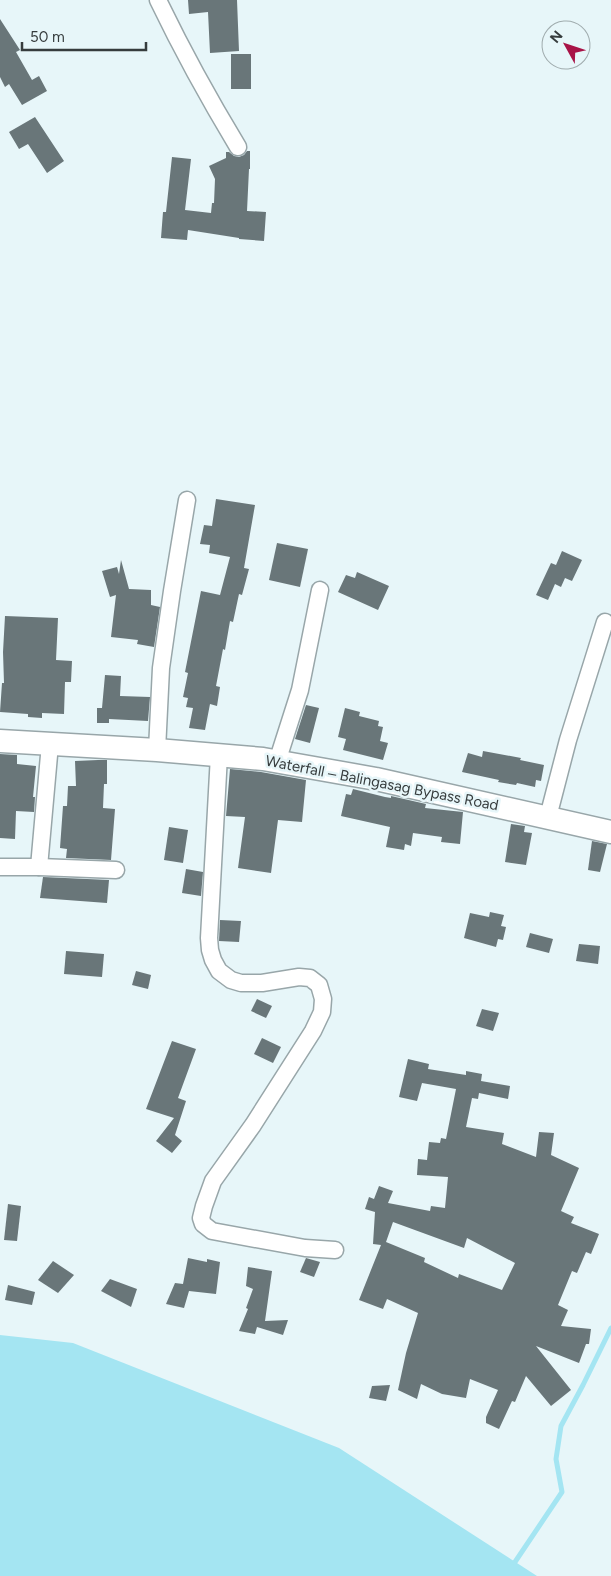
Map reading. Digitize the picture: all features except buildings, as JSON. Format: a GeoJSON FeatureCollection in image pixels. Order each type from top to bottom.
{"type":"FeatureCollection","features":[{"type":"Feature","properties":{"kind":"main road","name":"Waterfall ‒ Balingasag Bypass Road"},"geometry":{"type":"LineString","coordinates":[[0,741],[156,750],[277,762],[376,779],[611,832]]}},
{"type":"Feature","properties":{"kind":"street"},"geometry":{"type":"LineString","coordinates":[[158,0],[181,47],[238,147]]}},
{"type":"Feature","properties":{"kind":"street"},"geometry":{"type":"LineString","coordinates":[[156,750],[161,668],[187,500]]}},
{"type":"Feature","properties":{"kind":"street"},"geometry":{"type":"LineString","coordinates":[[277,762],[300,690],[320,590]]}},
{"type":"Feature","properties":{"kind":"street"},"geometry":{"type":"LineString","coordinates":[[548,818],[568,740],[605,622]]}},
{"type":"Feature","properties":{"kind":"street"},"geometry":{"type":"LineString","coordinates":[[39,867],[50,744]]}},
{"type":"Feature","properties":{"kind":"street"},"geometry":{"type":"LineString","coordinates":[[219,755],[209,938],[212,960],[218,971],[230,980],[241,983],[262,983],[299,977],[310,978],[319,985],[323,999],[322,1012],[313,1031],[258,1117],[213,1181],[201,1218],[203,1224],[212,1231],[304,1248],[335,1250]]}},
{"type":"Feature","properties":{"kind":"street"},"geometry":{"type":"LineString","coordinates":[[0,867],[116,870]]}},
{"type":"Feature","properties":{"kind":"water"},"geometry":{"type":"Polygon","coordinates":[[[0,1335],[73,1343],[339,1448],[537,1576],[0,1576],[0,1335]]]}},
{"type":"Feature","properties":{"kind":"waterway"},"geometry":{"type":"LineString","coordinates":[[515,1562],[562,1492],[556,1459],[561,1426],[611,1328]]}}]}
